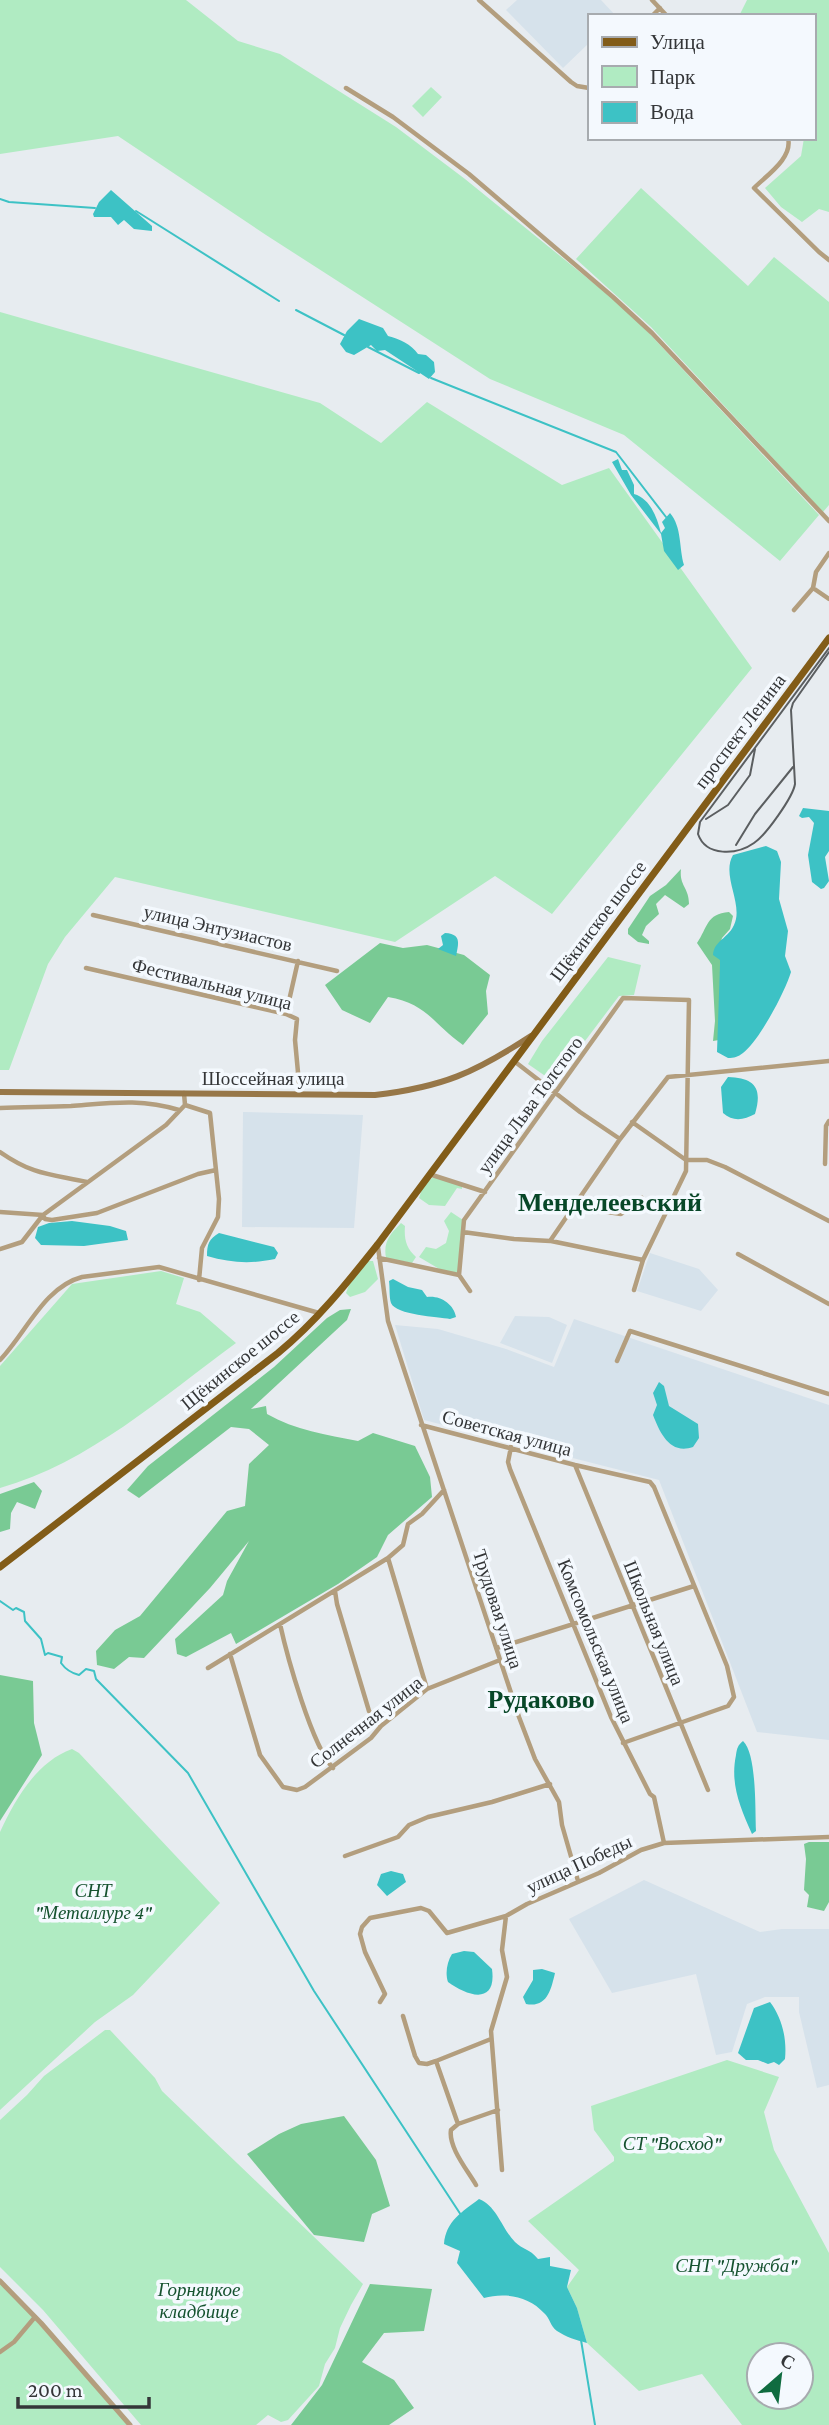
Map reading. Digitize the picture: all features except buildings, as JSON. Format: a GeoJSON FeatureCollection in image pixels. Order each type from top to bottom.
{"type":"FeatureCollection","features":[{"type":"Feature","properties":{"kind":"main road","name":"проспект Ленина"},"geometry":{"type":"LineString","coordinates":[[677,842],[829,638]]}},
{"type":"Feature","properties":{"kind":"main road","name":"Щёкинское шоссе"},"geometry":{"type":"LineString","coordinates":[[0,1567],[278,1353],[321,1313],[378,1244],[677,842]]}},
{"type":"Feature","properties":{"kind":"main road","name":"Шоссейная улица"},"geometry":{"type":"LineString","coordinates":[[0,1092],[375,1094],[437,1084],[476,1070],[533,1035]]}},
{"type":"Feature","properties":{"kind":"street"},"geometry":{"type":"LineString","coordinates":[[479,0],[571,82],[588,88]]}},
{"type":"Feature","properties":{"kind":"street"},"geometry":{"type":"LineString","coordinates":[[652,0],[665,14]]}},
{"type":"Feature","properties":{"kind":"street"},"geometry":{"type":"LineString","coordinates":[[654,14],[660,8]]}},
{"type":"Feature","properties":{"kind":"street"},"geometry":{"type":"LineString","coordinates":[[346,88],[393,117],[469,174],[613,297],[652,333],[829,521]]}},
{"type":"Feature","properties":{"kind":"street"},"geometry":{"type":"LineString","coordinates":[[788,140],[789,147],[783,159],[754,188],[829,260]]}},
{"type":"Feature","properties":{"kind":"street"},"geometry":{"type":"LineString","coordinates":[[794,611],[813,588],[816,572],[829,553]]}},
{"type":"Feature","properties":{"kind":"street"},"geometry":{"type":"LineString","coordinates":[[813,588],[829,598]]}},
{"type":"Feature","properties":{"kind":"street","name":"улица Энтузиастов"},"geometry":{"type":"LineString","coordinates":[[93,915],[337,971]]}},
{"type":"Feature","properties":{"kind":"street"},"geometry":{"type":"LineString","coordinates":[[286,1014],[298,961]]}},
{"type":"Feature","properties":{"kind":"street","name":"Фестивальная улица"},"geometry":{"type":"LineString","coordinates":[[86,968],[286,1014],[297,1019],[295,1040],[300,1094]]}},
{"type":"Feature","properties":{"kind":"street","name":"улица Льва Толстого"},"geometry":{"type":"LineString","coordinates":[[459,1275],[464,1220],[623,998],[690,1000],[689,1075]]}},
{"type":"Feature","properties":{"kind":"street"},"geometry":{"type":"LineString","coordinates":[[513,1061],[620,1139]]}},
{"type":"Feature","properties":{"kind":"street"},"geometry":{"type":"LineString","coordinates":[[550,1241],[632,1122],[668,1077],[829,1061]]}},
{"type":"Feature","properties":{"kind":"street"},"geometry":{"type":"LineString","coordinates":[[634,1290],[643,1260],[686,1171],[689,1075]]}},
{"type":"Feature","properties":{"kind":"street"},"geometry":{"type":"LineString","coordinates":[[184,1093],[186,1105]]}},
{"type":"Feature","properties":{"kind":"street"},"geometry":{"type":"LineString","coordinates":[[0,1108],[95,1102],[156,1102],[179,1110]]}},
{"type":"Feature","properties":{"kind":"street"},"geometry":{"type":"LineString","coordinates":[[0,1249],[22,1242],[43,1216],[166,1125],[186,1105]]}},
{"type":"Feature","properties":{"kind":"street"},"geometry":{"type":"LineString","coordinates":[[186,1105],[210,1113],[219,1199],[218,1217],[204,1242],[200,1280]]}},
{"type":"Feature","properties":{"kind":"street"},"geometry":{"type":"LineString","coordinates":[[825,1164],[826,1126],[829,1121]]}},
{"type":"Feature","properties":{"kind":"street"},"geometry":{"type":"LineString","coordinates":[[632,1122],[687,1160],[707,1160],[725,1167],[829,1221]]}},
{"type":"Feature","properties":{"kind":"street"},"geometry":{"type":"LineString","coordinates":[[0,1152],[21,1167],[41,1174],[87,1182]]}},
{"type":"Feature","properties":{"kind":"street"},"geometry":{"type":"LineString","coordinates":[[0,1212],[43,1216],[52,1220],[97,1213],[198,1174],[216,1170]]}},
{"type":"Feature","properties":{"kind":"street"},"geometry":{"type":"LineString","coordinates":[[429,1174],[485,1192]]}},
{"type":"Feature","properties":{"kind":"street"},"geometry":{"type":"LineString","coordinates":[[573,1207],[621,1214],[642,1198]]}},
{"type":"Feature","properties":{"kind":"street"},"geometry":{"type":"LineString","coordinates":[[464,1232],[550,1241],[643,1260]]}},
{"type":"Feature","properties":{"kind":"street","name":"Советская улица"},"geometry":{"type":"LineString","coordinates":[[378,1244],[388,1321],[421,1424],[646,1481],[654,1487],[694,1586]]}},
{"type":"Feature","properties":{"kind":"street"},"geometry":{"type":"LineString","coordinates":[[738,1254],[829,1304]]}},
{"type":"Feature","properties":{"kind":"street"},"geometry":{"type":"LineString","coordinates":[[379,1258],[459,1275],[470,1291]]}},
{"type":"Feature","properties":{"kind":"street"},"geometry":{"type":"LineString","coordinates":[[0,1360],[39,1309],[71,1280],[159,1267],[321,1313]]}},
{"type":"Feature","properties":{"kind":"street"},"geometry":{"type":"LineString","coordinates":[[617,1361],[630,1331],[829,1394]]}},
{"type":"Feature","properties":{"kind":"street","name":"Трудовая улица"},"geometry":{"type":"LineString","coordinates":[[421,1424],[523,1728],[559,1802],[562,1825],[578,1881]]}},
{"type":"Feature","properties":{"kind":"street","name":"Комсомольская улица"},"geometry":{"type":"LineString","coordinates":[[511,1447],[508,1462],[510,1469],[623,1743],[654,1797],[664,1843]]}},
{"type":"Feature","properties":{"kind":"street","name":"Школьная улица"},"geometry":{"type":"LineString","coordinates":[[575,1465],[708,1790]]}},
{"type":"Feature","properties":{"kind":"street"},"geometry":{"type":"LineString","coordinates":[[208,1668],[388,1558],[403,1545],[408,1524],[422,1514],[444,1490]]}},
{"type":"Feature","properties":{"kind":"street"},"geometry":{"type":"LineString","coordinates":[[388,1558],[427,1689]]}},
{"type":"Feature","properties":{"kind":"street"},"geometry":{"type":"LineString","coordinates":[[497,1648],[694,1586],[729,1675],[734,1697],[728,1706],[623,1743]]}},
{"type":"Feature","properties":{"kind":"street"},"geometry":{"type":"LineString","coordinates":[[335,1591],[369,1711],[381,1726]]}},
{"type":"Feature","properties":{"kind":"street"},"geometry":{"type":"LineString","coordinates":[[280,1624],[310,1725],[324,1759],[333,1768]]}},
{"type":"Feature","properties":{"kind":"street","name":"Солнечная улица"},"geometry":{"type":"LineString","coordinates":[[230,1654],[261,1755],[278,1782],[289,1790],[305,1787],[333,1768],[427,1689],[500,1660]]}},
{"type":"Feature","properties":{"kind":"street"},"geometry":{"type":"LineString","coordinates":[[345,1856],[398,1837],[409,1825],[428,1817],[492,1802],[550,1784]]}},
{"type":"Feature","properties":{"kind":"street","name":"улица Победы"},"geometry":{"type":"LineString","coordinates":[[380,2002],[385,1994],[365,1952],[360,1934],[370,1918],[421,1908],[429,1911],[447,1933],[506,1916],[599,1873],[641,1850],[664,1843],[829,1837]]}},
{"type":"Feature","properties":{"kind":"street"},"geometry":{"type":"LineString","coordinates":[[502,2170],[491,2031],[507,1977],[502,1950],[506,1916]]}},
{"type":"Feature","properties":{"kind":"street"},"geometry":{"type":"LineString","coordinates":[[403,2016],[419,2063],[436,2061],[491,2039]]}},
{"type":"Feature","properties":{"kind":"street"},"geometry":{"type":"LineString","coordinates":[[436,2061],[458,2124]]}},
{"type":"Feature","properties":{"kind":"street"},"geometry":{"type":"LineString","coordinates":[[476,2185],[449,2136],[450,2130],[458,2124],[498,2110]]}},
{"type":"Feature","properties":{"kind":"street"},"geometry":{"type":"LineString","coordinates":[[0,2281],[130,2425]]}},
{"type":"Feature","properties":{"kind":"street"},"geometry":{"type":"LineString","coordinates":[[0,2352],[14,2342],[35,2317]]}},
{"type":"Feature","properties":{"kind":"shaded area"},"geometry":{"type":"Polygon","coordinates":[[[517,0],[601,0],[614,14],[588,14],[588,44],[563,68],[506,10],[517,0]]]}},
{"type":"Feature","properties":{"kind":"shaded area"},"geometry":{"type":"Polygon","coordinates":[[[243,1112],[363,1115],[354,1228],[242,1227],[243,1112]]]}},
{"type":"Feature","properties":{"kind":"shaded area"},"geometry":{"type":"Polygon","coordinates":[[[650,1253],[699,1269],[718,1290],[701,1311],[637,1291],[650,1253]]]}},
{"type":"Feature","properties":{"kind":"shaded area"},"geometry":{"type":"Polygon","coordinates":[[[515,1316],[549,1317],[567,1325],[552,1363],[500,1343],[515,1316]]]}},
{"type":"Feature","properties":{"kind":"shaded area"},"geometry":{"type":"Polygon","coordinates":[[[574,1319],[829,1405],[829,1740],[757,1732],[659,1480],[424,1420],[395,1325],[438,1329],[506,1349],[554,1367],[574,1319]]]}},
{"type":"Feature","properties":{"kind":"shaded area"},"geometry":{"type":"Polygon","coordinates":[[[644,1880],[760,1932],[829,1929],[829,2085],[817,2088],[799,2012],[799,1997],[765,1997],[747,2004],[732,2052],[716,2055],[696,1974],[612,1993],[569,1919],[644,1880]]]}},
{"type":"Feature","properties":{"kind":"green space"},"geometry":{"type":"Polygon","coordinates":[[[0,0],[186,0],[238,41],[280,54],[396,127],[612,298],[647,331],[819,515],[780,561],[624,435],[490,379],[118,136],[0,154],[0,0]]]}},
{"type":"Feature","properties":{"kind":"green space"},"geometry":{"type":"Polygon","coordinates":[[[747,0],[829,0],[829,212],[819,209],[802,222],[781,207],[765,188],[801,156],[804,140],[815,140],[815,14],[740,14],[747,0]]]}},
{"type":"Feature","properties":{"kind":"green space"},"geometry":{"type":"Polygon","coordinates":[[[431,87],[442,97],[423,117],[412,106],[431,87]]]}},
{"type":"Feature","properties":{"kind":"green space"},"geometry":{"type":"Polygon","coordinates":[[[641,188],[748,286],[774,257],[829,302],[829,505],[823,512],[651,327],[576,259],[641,188]]]}},
{"type":"Feature","properties":{"kind":"green space"},"geometry":{"type":"Polygon","coordinates":[[[0,312],[320,403],[381,443],[427,402],[562,485],[609,468],[752,668],[552,914],[495,876],[395,942],[115,877],[65,937],[48,964],[9,1070],[0,1070],[0,312]]]}},
{"type":"Feature","properties":{"kind":"green space"},"geometry":{"type":"Polygon","coordinates":[[[681,869],[681,879],[689,904],[684,908],[665,895],[656,904],[659,914],[646,926],[642,935],[649,944],[638,942],[628,934],[628,929],[650,896],[666,885],[681,869]]]}},
{"type":"Feature","properties":{"kind":"green space"},"geometry":{"type":"Polygon","coordinates":[[[729,912],[733,916],[730,929],[720,945],[724,953],[719,1040],[713,1041],[715,1021],[712,965],[697,943],[712,918],[729,912]]]}},
{"type":"Feature","properties":{"kind":"green space"},"geometry":{"type":"Polygon","coordinates":[[[380,943],[403,948],[427,945],[464,955],[490,975],[486,991],[488,1014],[463,1045],[421,1010],[401,1000],[388,997],[370,1023],[342,1010],[325,985],[380,943]]]}},
{"type":"Feature","properties":{"kind":"green space"},"geometry":{"type":"Polygon","coordinates":[[[608,957],[641,965],[634,995],[619,996],[554,1082],[528,1064],[542,1041],[608,957]]]}},
{"type":"Feature","properties":{"kind":"green space"},"geometry":{"type":"Polygon","coordinates":[[[432,1178],[462,1186],[462,1189],[457,1188],[445,1206],[429,1205],[419,1198],[423,1186],[432,1178]]]}},
{"type":"Feature","properties":{"kind":"green space"},"geometry":{"type":"Polygon","coordinates":[[[451,1212],[463,1220],[458,1273],[441,1270],[419,1257],[426,1247],[436,1249],[446,1243],[449,1231],[444,1221],[451,1212]]]}},
{"type":"Feature","properties":{"kind":"green space"},"geometry":{"type":"Polygon","coordinates":[[[401,1223],[405,1226],[408,1247],[416,1257],[412,1263],[386,1258],[388,1239],[401,1223]]]}},
{"type":"Feature","properties":{"kind":"green space"},"geometry":{"type":"Polygon","coordinates":[[[368,1261],[373,1261],[378,1279],[365,1292],[350,1297],[346,1293],[349,1285],[368,1261]]]}},
{"type":"Feature","properties":{"kind":"green space"},"geometry":{"type":"Polygon","coordinates":[[[161,1271],[184,1278],[176,1304],[200,1312],[236,1343],[152,1406],[94,1445],[33,1477],[0,1488],[0,1366],[72,1284],[161,1271]]]}},
{"type":"Feature","properties":{"kind":"green space"},"geometry":{"type":"Polygon","coordinates":[[[351,1309],[347,1320],[251,1409],[266,1406],[267,1414],[278,1420],[323,1434],[358,1441],[373,1433],[415,1446],[430,1477],[432,1497],[388,1535],[377,1557],[338,1584],[236,1644],[231,1633],[186,1657],[177,1654],[175,1639],[223,1595],[227,1581],[249,1541],[210,1588],[144,1658],[129,1657],[114,1669],[97,1665],[96,1651],[115,1630],[140,1616],[227,1511],[245,1506],[249,1464],[269,1445],[249,1429],[231,1427],[139,1498],[127,1490],[148,1466],[274,1367],[327,1318],[340,1310],[351,1309]]]}},
{"type":"Feature","properties":{"kind":"green space"},"geometry":{"type":"Polygon","coordinates":[[[34,1482],[42,1491],[35,1509],[17,1502],[11,1513],[10,1529],[0,1532],[0,1494],[34,1482]]]}},
{"type":"Feature","properties":{"kind":"green space"},"geometry":{"type":"Polygon","coordinates":[[[0,1675],[33,1681],[34,1723],[42,1755],[0,1821],[0,1675]]]}},
{"type":"Feature","properties":{"kind":"green space","name":"СНТ \"Металлург 4\""},"geometry":{"type":"Polygon","coordinates":[[[72,1749],[79,1753],[220,1903],[133,1995],[95,2022],[0,2110],[0,1832],[28,1783],[48,1763],[72,1749]]]}},
{"type":"Feature","properties":{"kind":"green space"},"geometry":{"type":"Polygon","coordinates":[[[829,1842],[829,1902],[824,1911],[807,1907],[809,1895],[804,1890],[804,1844],[829,1842]]]}},
{"type":"Feature","properties":{"kind":"green space","name":"Горняцкое кладбище"},"geometry":{"type":"Polygon","coordinates":[[[105,2030],[110,2030],[155,2078],[162,2091],[363,2284],[340,2328],[335,2348],[325,2364],[319,2386],[288,2420],[281,2422],[268,2415],[256,2425],[141,2425],[43,2310],[0,2267],[0,2120],[44,2076],[105,2030]]]}},
{"type":"Feature","properties":{"kind":"green space"},"geometry":{"type":"Polygon","coordinates":[[[727,2060],[779,2077],[764,2112],[774,2150],[829,2253],[829,2425],[742,2425],[702,2374],[639,2391],[587,2343],[577,2308],[567,2287],[579,2270],[528,2221],[614,2161],[614,2157],[594,2130],[591,2106],[727,2060]]]}},
{"type":"Feature","properties":{"kind":"green space"},"geometry":{"type":"Polygon","coordinates":[[[344,2116],[376,2160],[390,2206],[372,2214],[364,2242],[314,2235],[247,2154],[301,2124],[344,2116]]]}},
{"type":"Feature","properties":{"kind":"green space"},"geometry":{"type":"Polygon","coordinates":[[[0,2281],[130,2425],[0,2425],[0,2281]]]}},
{"type":"Feature","properties":{"kind":"green space"},"geometry":{"type":"Polygon","coordinates":[[[370,2284],[432,2289],[424,2331],[384,2333],[362,2362],[394,2380],[414,2408],[389,2425],[291,2425],[322,2385],[370,2284]]]}},
{"type":"Feature","properties":{"kind":"water"},"geometry":{"type":"Polygon","coordinates":[[[111,190],[152,226],[152,231],[134,229],[124,220],[118,225],[111,217],[94,217],[99,202],[111,190]]]}},
{"type":"Feature","properties":{"kind":"water"},"geometry":{"type":"Polygon","coordinates":[[[359,319],[383,328],[388,336],[405,342],[418,354],[426,355],[434,362],[435,372],[429,379],[385,350],[377,351],[371,345],[354,355],[346,352],[340,344],[347,331],[359,319]]]}},
{"type":"Feature","properties":{"kind":"water"},"geometry":{"type":"Polygon","coordinates":[[[618,459],[622,470],[627,470],[634,485],[634,494],[645,500],[652,510],[661,533],[665,528],[662,522],[670,513],[674,519],[684,565],[678,570],[664,551],[661,534],[631,495],[612,462],[618,459]]]}},
{"type":"Feature","properties":{"kind":"water"},"geometry":{"type":"Polygon","coordinates":[[[803,808],[829,811],[829,851],[825,857],[829,881],[821,889],[812,882],[808,855],[814,823],[809,817],[799,816],[803,808]]]}},
{"type":"Feature","properties":{"kind":"water"},"geometry":{"type":"Polygon","coordinates":[[[766,846],[777,851],[781,862],[779,899],[788,931],[785,956],[791,972],[777,1003],[756,1038],[741,1054],[728,1058],[717,1052],[720,960],[713,955],[716,945],[731,930],[736,919],[736,903],[729,870],[733,855],[766,846]]]}},
{"type":"Feature","properties":{"kind":"water"},"geometry":{"type":"Polygon","coordinates":[[[445,933],[454,935],[458,940],[456,956],[438,949],[443,945],[441,936],[445,933]]]}},
{"type":"Feature","properties":{"kind":"water"},"geometry":{"type":"Polygon","coordinates":[[[728,1077],[744,1079],[754,1086],[758,1097],[755,1114],[739,1119],[723,1113],[721,1087],[728,1077]]]}},
{"type":"Feature","properties":{"kind":"water"},"geometry":{"type":"Polygon","coordinates":[[[72,1221],[126,1231],[128,1240],[84,1246],[41,1245],[35,1238],[38,1227],[72,1221]]]}},
{"type":"Feature","properties":{"kind":"water"},"geometry":{"type":"Polygon","coordinates":[[[219,1233],[274,1247],[278,1253],[275,1259],[258,1262],[207,1256],[209,1242],[219,1233]]]}},
{"type":"Feature","properties":{"kind":"water"},"geometry":{"type":"Polygon","coordinates":[[[393,1279],[408,1287],[422,1290],[427,1297],[446,1301],[456,1317],[450,1319],[418,1315],[394,1307],[390,1301],[389,1281],[393,1279]]]}},
{"type":"Feature","properties":{"kind":"water"},"geometry":{"type":"Polygon","coordinates":[[[659,1382],[664,1386],[669,1406],[698,1424],[699,1438],[693,1447],[685,1449],[672,1445],[659,1429],[653,1415],[657,1405],[653,1393],[659,1382]]]}},
{"type":"Feature","properties":{"kind":"water"},"geometry":{"type":"Polygon","coordinates":[[[743,1741],[751,1758],[754,1783],[756,1831],[752,1834],[740,1805],[734,1776],[737,1750],[743,1741]]]}},
{"type":"Feature","properties":{"kind":"water"},"geometry":{"type":"Polygon","coordinates":[[[391,1871],[403,1874],[406,1882],[387,1896],[377,1885],[381,1874],[391,1871]]]}},
{"type":"Feature","properties":{"kind":"water"},"geometry":{"type":"Polygon","coordinates":[[[464,1951],[474,1952],[492,1969],[490,1989],[485,1993],[472,1994],[448,1982],[450,1957],[464,1951]]]}},
{"type":"Feature","properties":{"kind":"water"},"geometry":{"type":"Polygon","coordinates":[[[542,1969],[555,1973],[550,1991],[539,2003],[526,2004],[523,1997],[533,1980],[533,1970],[542,1969]]]}},
{"type":"Feature","properties":{"kind":"water"},"geometry":{"type":"Polygon","coordinates":[[[770,2002],[781,2022],[785,2043],[785,2059],[779,2065],[774,2062],[768,2064],[758,2060],[746,2060],[738,2053],[754,2008],[770,2002]]]}},
{"type":"Feature","properties":{"kind":"water"},"geometry":{"type":"Polygon","coordinates":[[[479,2199],[495,2212],[518,2245],[538,2259],[550,2257],[550,2266],[571,2270],[567,2287],[577,2308],[587,2343],[557,2331],[538,2307],[524,2299],[500,2295],[484,2298],[457,2263],[460,2251],[444,2244],[445,2236],[451,2223],[479,2199]]]}},
{"type":"Feature","properties":{"kind":"waterway"},"geometry":{"type":"LineString","coordinates":[[0,199],[9,202],[95,208]]}},
{"type":"Feature","properties":{"kind":"waterway"},"geometry":{"type":"LineString","coordinates":[[136,211],[279,301]]}},
{"type":"Feature","properties":{"kind":"waterway"},"geometry":{"type":"LineString","coordinates":[[296,310],[344,335]]}},
{"type":"Feature","properties":{"kind":"waterway"},"geometry":{"type":"LineString","coordinates":[[368,347],[419,373]]}},
{"type":"Feature","properties":{"kind":"waterway"},"geometry":{"type":"LineString","coordinates":[[431,378],[616,452],[666,517]]}},
{"type":"Feature","properties":{"kind":"waterway"},"geometry":{"type":"LineString","coordinates":[[0,1601],[13,1610],[16,1608],[24,1612],[25,1621],[41,1639],[45,1655],[48,1653],[62,1657],[61,1663],[69,1671],[79,1675],[86,1669],[94,1671],[96,1679],[188,1773],[314,1991],[461,2215]]}},
{"type":"Feature","properties":{"kind":"waterway"},"geometry":{"type":"LineString","coordinates":[[581,2340],[595,2425]]}},
{"type":"Feature","properties":{"kind":"tram line"},"geometry":{"type":"LineString","coordinates":[[829,648],[700,822],[698,834],[708,847],[723,852],[747,847],[765,832],[784,806],[795,784],[791,710],[793,703],[829,652]]}},
{"type":"Feature","properties":{"kind":"tram line"},"geometry":{"type":"LineString","coordinates":[[706,819],[728,805],[750,775],[755,749]]}},
{"type":"Feature","properties":{"kind":"tram line"},"geometry":{"type":"LineString","coordinates":[[736,845],[755,814],[793,767]]}},
{"type":"Feature","properties":{"kind":"district","name":"Менделеевский"},"geometry":{"type":"Point","coordinates":[610,1202]}},
{"type":"Feature","properties":{"kind":"district","name":"Рудаково"},"geometry":{"type":"Point","coordinates":[541,1699]}},
{"type":"Feature","properties":{"kind":"park label","name":"СТ \"Восход\""},"geometry":{"type":"Point","coordinates":[672,2143]}},
{"type":"Feature","properties":{"kind":"park label","name":"СНТ \"Дружба\""},"geometry":{"type":"Point","coordinates":[736,2265]}}]}
